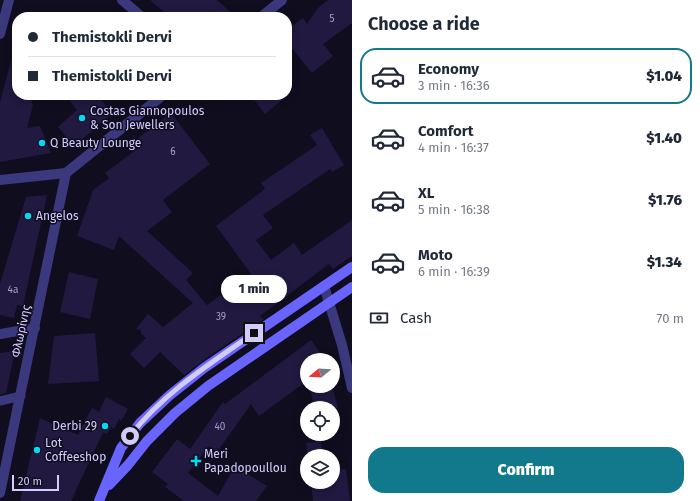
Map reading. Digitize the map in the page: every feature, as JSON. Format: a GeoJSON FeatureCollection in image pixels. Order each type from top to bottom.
{"type":"FeatureCollection","features":[{"type":"Feature","properties":{"kind":"main road"},"geometry":{"type":"LineString","coordinates":[[99,501],[121,448],[140,423],[204,368],[352,267]]}},
{"type":"Feature","properties":{"kind":"main road"},"geometry":{"type":"LineString","coordinates":[[105,489],[128,465],[147,441],[175,413],[208,386],[352,287]]}},
{"type":"Feature","properties":{"kind":"street"},"geometry":{"type":"LineString","coordinates":[[0,34],[9,0]]}},
{"type":"Feature","properties":{"kind":"street"},"geometry":{"type":"LineString","coordinates":[[122,0],[136,12]]}},
{"type":"Feature","properties":{"kind":"street"},"geometry":{"type":"LineString","coordinates":[[267,12],[282,0]]}},
{"type":"Feature","properties":{"kind":"street"},"geometry":{"type":"LineString","coordinates":[[0,180],[66,173],[157,100]]}},
{"type":"Feature","properties":{"kind":"street","name":"Φλωρίνης"},"geometry":{"type":"LineString","coordinates":[[0,493],[66,173]]}},
{"type":"Feature","properties":{"kind":"street"},"geometry":{"type":"LineString","coordinates":[[324,286],[342,345],[352,388]]}},
{"type":"Feature","properties":{"kind":"street"},"geometry":{"type":"LineString","coordinates":[[0,334],[35,328]]}},
{"type":"Feature","properties":{"kind":"lane"},"geometry":{"type":"LineString","coordinates":[[0,401],[21,396]]}},
{"type":"Feature","properties":{"kind":"building"},"geometry":{"type":"Polygon","coordinates":[[[150,0],[217,0],[230,12],[164,12],[150,0]]]}},
{"type":"Feature","properties":{"kind":"building"},"geometry":{"type":"Polygon","coordinates":[[[328,0],[352,0],[352,23],[323,44],[333,56],[312,73],[292,48],[292,26],[303,18],[307,24],[318,8],[328,0]]]}},
{"type":"Feature","properties":{"kind":"building"},"geometry":{"type":"Polygon","coordinates":[[[12,58],[12,100],[31,100],[33,105],[27,128],[40,126],[51,153],[0,162],[0,102],[12,58]]]}},
{"type":"Feature","properties":{"kind":"building"},"geometry":{"type":"Polygon","coordinates":[[[69,100],[101,100],[113,113],[74,146],[58,127],[77,110],[69,100]]]}},
{"type":"Feature","properties":{"kind":"building"},"geometry":{"type":"Polygon","coordinates":[[[254,100],[282,100],[265,114],[254,100]]]}},
{"type":"Feature","properties":{"kind":"building"},"geometry":{"type":"Polygon","coordinates":[[[171,113],[210,164],[163,200],[172,212],[147,231],[193,273],[186,280],[207,305],[251,274],[216,226],[265,189],[261,183],[317,145],[310,135],[322,128],[344,165],[332,172],[330,169],[263,215],[273,228],[256,240],[271,260],[294,243],[302,255],[352,220],[352,256],[333,269],[329,264],[260,316],[264,319],[184,375],[160,352],[144,368],[130,354],[146,338],[141,333],[141,330],[136,329],[148,314],[163,327],[193,303],[119,236],[114,250],[77,236],[93,190],[109,178],[105,173],[141,146],[137,139],[171,113]]]}},
{"type":"Feature","properties":{"kind":"building"},"geometry":{"type":"Polygon","coordinates":[[[47,195],[23,306],[17,305],[14,318],[0,315],[0,284],[26,197],[47,195]]]}},
{"type":"Feature","properties":{"kind":"building"},"geometry":{"type":"Polygon","coordinates":[[[69,272],[98,279],[90,319],[60,312],[69,272]]]}},
{"type":"Feature","properties":{"kind":"building"},"geometry":{"type":"Polygon","coordinates":[[[95,333],[99,381],[48,384],[54,336],[95,333]]]}},
{"type":"Feature","properties":{"kind":"building"},"geometry":{"type":"Polygon","coordinates":[[[311,340],[320,353],[300,353],[300,386],[259,416],[251,404],[217,452],[209,446],[188,473],[218,496],[235,466],[267,486],[256,501],[184,501],[165,487],[168,484],[152,472],[177,439],[190,449],[223,402],[225,404],[311,340]]]}},
{"type":"Feature","properties":{"kind":"building"},"geometry":{"type":"Polygon","coordinates":[[[15,351],[6,393],[0,395],[0,353],[15,351]]]}},
{"type":"Feature","properties":{"kind":"building"},"geometry":{"type":"Polygon","coordinates":[[[311,393],[334,393],[336,401],[313,401],[311,393]]]}},
{"type":"Feature","properties":{"kind":"building"},"geometry":{"type":"Polygon","coordinates":[[[106,397],[128,409],[121,421],[119,419],[114,429],[111,427],[107,434],[103,432],[71,501],[20,501],[40,418],[78,435],[92,408],[99,412],[106,397]]]}},
{"type":"Feature","properties":{"kind":"building"},"geometry":{"type":"Polygon","coordinates":[[[321,441],[322,449],[307,449],[306,443],[321,441]]]}},
{"type":"Feature","properties":{"kind":"building"},"geometry":{"type":"Polygon","coordinates":[[[340,469],[346,469],[350,501],[313,501],[312,489],[340,489],[340,469]]]}},
{"type":"Feature","properties":{"kind":"place","name":"Costas Giannopoulos & Son Jewellers"},"geometry":{"type":"Point","coordinates":[82,118]}},
{"type":"Feature","properties":{"kind":"place","name":"Q Beauty Lounge"},"geometry":{"type":"Point","coordinates":[42,143]}},
{"type":"Feature","properties":{"kind":"place","name":"Angelos"},"geometry":{"type":"Point","coordinates":[28,216]}},
{"type":"Feature","properties":{"kind":"place","name":"Derbi 29"},"geometry":{"type":"Point","coordinates":[105,426]}},
{"type":"Feature","properties":{"kind":"place","name":"Lot Coffeeshop"},"geometry":{"type":"Point","coordinates":[37,450]}},
{"type":"Feature","properties":{"kind":"place","name":"Meri Papadopoullou"},"geometry":{"type":"Point","coordinates":[196,461]}},
{"type":"Feature","properties":{"kind":"route"},"geometry":{"type":"LineString","coordinates":[[130,436],[140,423],[170,395],[204,368],[254,333]]}}]}
